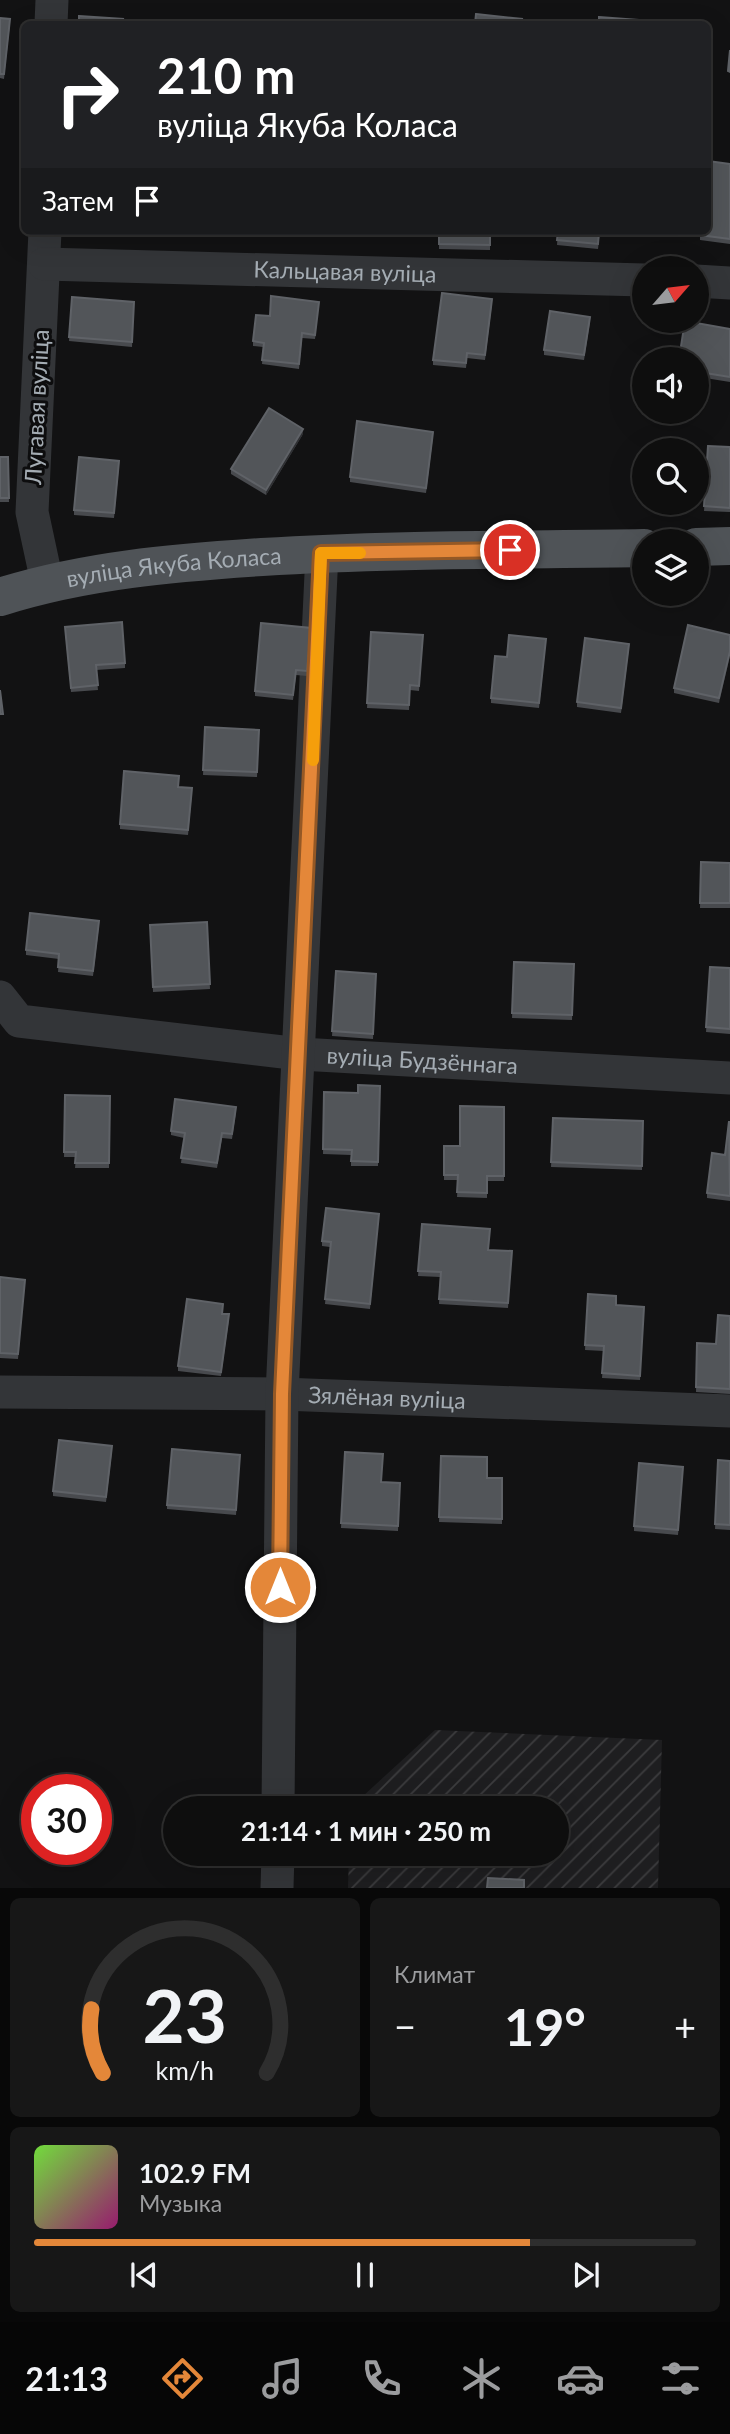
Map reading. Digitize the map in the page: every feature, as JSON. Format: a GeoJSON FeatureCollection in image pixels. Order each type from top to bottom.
{"type":"FeatureCollection","features":[{"type":"Feature","properties":{"kind":"main road"},"geometry":{"type":"LineString","coordinates":[[709,547],[730,546]]}},
{"type":"Feature","properties":{"kind":"main road","name":"вуліца Якуба Коласа"},"geometry":{"type":"LineString","coordinates":[[0,597],[47,582],[156,564],[321,553],[632,548]]}},
{"type":"Feature","properties":{"kind":"street"},"geometry":{"type":"LineString","coordinates":[[51,21],[52,0]]}},
{"type":"Feature","properties":{"kind":"street","name":"Лугавая вуліца"},"geometry":{"type":"LineString","coordinates":[[45,235],[32,512],[47,582]]}},
{"type":"Feature","properties":{"kind":"street","name":"Кальцавая вуліца"},"geometry":{"type":"LineString","coordinates":[[44,264],[632,280]]}},
{"type":"Feature","properties":{"kind":"street"},"geometry":{"type":"LineString","coordinates":[[709,282],[730,284]]}},
{"type":"Feature","properties":{"kind":"street"},"geometry":{"type":"LineString","coordinates":[[278,1796],[282,1394],[300,1054],[321,553]]}},
{"type":"Feature","properties":{"kind":"street","name":"вуліца Будзённага"},"geometry":{"type":"LineString","coordinates":[[0,997],[19,1021],[300,1054],[730,1078]]}},
{"type":"Feature","properties":{"kind":"street","name":"Зялёная вуліца"},"geometry":{"type":"LineString","coordinates":[[0,1392],[282,1394],[730,1411]]}},
{"type":"Feature","properties":{"kind":"street"},"geometry":{"type":"LineString","coordinates":[[278,1866],[278,1888]]}},
{"type":"Feature","properties":{"kind":"shaded area"},"geometry":{"type":"Polygon","coordinates":[[[435,1730],[662,1740],[658,1888],[348,1888],[349,1866],[569,1866],[569,1796],[363,1796],[435,1730]]]}},
{"type":"Feature","properties":{"kind":"building"},"geometry":{"type":"Polygon","coordinates":[[[476,14],[522,19],[522,21],[475,21],[476,14]]]}},
{"type":"Feature","properties":{"kind":"building"},"geometry":{"type":"Polygon","coordinates":[[[79,16],[123,19],[123,21],[79,21],[79,16]]]}},
{"type":"Feature","properties":{"kind":"building"},"geometry":{"type":"Polygon","coordinates":[[[599,17],[638,20],[638,21],[599,21],[599,17]]]}},
{"type":"Feature","properties":{"kind":"building"},"geometry":{"type":"Polygon","coordinates":[[[0,18],[10,19],[4,74],[0,74],[0,18]]]}},
{"type":"Feature","properties":{"kind":"building"},"geometry":{"type":"Polygon","coordinates":[[[711,161],[730,164],[730,239],[700,235],[711,235],[711,161]]]}},
{"type":"Feature","properties":{"kind":"building"},"geometry":{"type":"Polygon","coordinates":[[[439,235],[490,235],[490,245],[439,244],[439,235]]]}},
{"type":"Feature","properties":{"kind":"building"},"geometry":{"type":"Polygon","coordinates":[[[558,235],[599,235],[598,244],[557,240],[558,235]]]}},
{"type":"Feature","properties":{"kind":"building"},"geometry":{"type":"Polygon","coordinates":[[[442,293],[492,299],[485,355],[467,353],[466,363],[433,360],[442,293]]]}},
{"type":"Feature","properties":{"kind":"building"},"geometry":{"type":"Polygon","coordinates":[[[271,296],[319,302],[315,335],[302,333],[299,364],[262,360],[264,343],[253,341],[256,315],[270,316],[271,296]]]}},
{"type":"Feature","properties":{"kind":"building"},"geometry":{"type":"Polygon","coordinates":[[[72,297],[134,302],[132,342],[69,337],[72,297]]]}},
{"type":"Feature","properties":{"kind":"building"},"geometry":{"type":"Polygon","coordinates":[[[550,311],[590,317],[584,355],[544,350],[550,311]]]}},
{"type":"Feature","properties":{"kind":"building"},"geometry":{"type":"Polygon","coordinates":[[[709,325],[730,329],[730,377],[709,374],[709,347],[681,347],[683,333],[709,333],[709,325]]]}},
{"type":"Feature","properties":{"kind":"building"},"geometry":{"type":"Polygon","coordinates":[[[269,408],[303,429],[266,490],[231,469],[269,408]]]}},
{"type":"Feature","properties":{"kind":"building"},"geometry":{"type":"Polygon","coordinates":[[[357,421],[433,432],[426,488],[350,477],[357,421]]]}},
{"type":"Feature","properties":{"kind":"building"},"geometry":{"type":"Polygon","coordinates":[[[709,446],[730,447],[730,508],[709,506],[709,446]]]}},
{"type":"Feature","properties":{"kind":"building"},"geometry":{"type":"Polygon","coordinates":[[[0,457],[8,457],[9,498],[0,498],[0,457]]]}},
{"type":"Feature","properties":{"kind":"building"},"geometry":{"type":"Polygon","coordinates":[[[79,457],[119,461],[114,513],[74,510],[79,457]]]}},
{"type":"Feature","properties":{"kind":"building"},"geometry":{"type":"Polygon","coordinates":[[[122,622],[125,663],[96,665],[98,685],[71,688],[65,627],[122,622]]]}},
{"type":"Feature","properties":{"kind":"building"},"geometry":{"type":"Polygon","coordinates":[[[261,623],[311,628],[307,671],[296,670],[293,695],[255,691],[261,623]]]}},
{"type":"Feature","properties":{"kind":"building"},"geometry":{"type":"Polygon","coordinates":[[[688,625],[730,635],[730,651],[719,698],[674,688],[688,625]]]}},
{"type":"Feature","properties":{"kind":"building"},"geometry":{"type":"Polygon","coordinates":[[[371,632],[423,635],[419,686],[410,685],[409,705],[367,703],[371,632]]]}},
{"type":"Feature","properties":{"kind":"building"},"geometry":{"type":"Polygon","coordinates":[[[509,635],[546,639],[539,703],[491,698],[495,656],[507,657],[509,635]]]}},
{"type":"Feature","properties":{"kind":"building"},"geometry":{"type":"Polygon","coordinates":[[[585,638],[629,644],[621,708],[577,702],[585,638]]]}},
{"type":"Feature","properties":{"kind":"building"},"geometry":{"type":"Polygon","coordinates":[[[0,690],[3,714],[0,714],[0,690]]]}},
{"type":"Feature","properties":{"kind":"building"},"geometry":{"type":"Polygon","coordinates":[[[205,727],[259,730],[257,772],[203,770],[205,727]]]}},
{"type":"Feature","properties":{"kind":"building"},"geometry":{"type":"Polygon","coordinates":[[[124,771],[179,776],[178,787],[192,788],[188,830],[120,824],[124,771]]]}},
{"type":"Feature","properties":{"kind":"building"},"geometry":{"type":"Polygon","coordinates":[[[701,862],[730,863],[730,903],[700,903],[701,862]]]}},
{"type":"Feature","properties":{"kind":"building"},"geometry":{"type":"Polygon","coordinates":[[[30,913],[99,921],[93,971],[58,967],[59,954],[26,950],[30,913]]]}},
{"type":"Feature","properties":{"kind":"building"},"geometry":{"type":"Polygon","coordinates":[[[207,922],[210,984],[153,987],[150,925],[207,922]]]}},
{"type":"Feature","properties":{"kind":"building"},"geometry":{"type":"Polygon","coordinates":[[[514,962],[574,964],[572,1015],[512,1013],[514,962]]]}},
{"type":"Feature","properties":{"kind":"building"},"geometry":{"type":"Polygon","coordinates":[[[710,967],[730,968],[730,1029],[706,1027],[710,967]]]}},
{"type":"Feature","properties":{"kind":"building"},"geometry":{"type":"Polygon","coordinates":[[[336,971],[376,974],[373,1034],[332,1031],[336,971]]]}},
{"type":"Feature","properties":{"kind":"building"},"geometry":{"type":"Polygon","coordinates":[[[358,1085],[380,1086],[378,1162],[351,1161],[352,1150],[323,1149],[324,1092],[358,1093],[358,1085]]]}},
{"type":"Feature","properties":{"kind":"building"},"geometry":{"type":"Polygon","coordinates":[[[65,1095],[110,1096],[109,1163],[75,1163],[76,1152],[64,1152],[65,1095]]]}},
{"type":"Feature","properties":{"kind":"building"},"geometry":{"type":"Polygon","coordinates":[[[175,1099],[236,1107],[232,1134],[222,1133],[217,1163],[181,1158],[185,1133],[171,1131],[175,1099]]]}},
{"type":"Feature","properties":{"kind":"building"},"geometry":{"type":"Polygon","coordinates":[[[460,1106],[504,1107],[504,1176],[487,1176],[487,1193],[457,1192],[458,1175],[444,1175],[444,1146],[460,1146],[460,1106]]]}},
{"type":"Feature","properties":{"kind":"building"},"geometry":{"type":"Polygon","coordinates":[[[553,1118],[643,1121],[642,1166],[551,1162],[553,1118]]]}},
{"type":"Feature","properties":{"kind":"building"},"geometry":{"type":"Polygon","coordinates":[[[729,1121],[730,1196],[707,1193],[712,1153],[725,1155],[729,1121]]]}},
{"type":"Feature","properties":{"kind":"building"},"geometry":{"type":"Polygon","coordinates":[[[326,1208],[379,1214],[370,1304],[325,1299],[331,1242],[322,1241],[326,1208]]]}},
{"type":"Feature","properties":{"kind":"building"},"geometry":{"type":"Polygon","coordinates":[[[422,1224],[490,1229],[488,1250],[512,1251],[508,1303],[439,1299],[441,1272],[418,1271],[422,1224]]]}},
{"type":"Feature","properties":{"kind":"building"},"geometry":{"type":"Polygon","coordinates":[[[0,1277],[25,1280],[18,1354],[0,1353],[0,1277]]]}},
{"type":"Feature","properties":{"kind":"building"},"geometry":{"type":"Polygon","coordinates":[[[588,1294],[616,1296],[616,1305],[644,1307],[640,1376],[602,1373],[604,1346],[585,1345],[588,1294]]]}},
{"type":"Feature","properties":{"kind":"building"},"geometry":{"type":"Polygon","coordinates":[[[187,1299],[223,1304],[222,1314],[229,1314],[221,1372],[178,1366],[187,1299]]]}},
{"type":"Feature","properties":{"kind":"building"},"geometry":{"type":"Polygon","coordinates":[[[718,1315],[730,1316],[730,1389],[696,1387],[697,1343],[716,1344],[718,1315]]]}},
{"type":"Feature","properties":{"kind":"building"},"geometry":{"type":"Polygon","coordinates":[[[59,1440],[112,1446],[106,1497],[53,1491],[59,1440]]]}},
{"type":"Feature","properties":{"kind":"building"},"geometry":{"type":"Polygon","coordinates":[[[172,1449],[240,1455],[236,1510],[167,1505],[172,1449]]]}},
{"type":"Feature","properties":{"kind":"building"},"geometry":{"type":"Polygon","coordinates":[[[345,1452],[383,1454],[381,1482],[400,1483],[398,1526],[341,1523],[345,1452]]]}},
{"type":"Feature","properties":{"kind":"building"},"geometry":{"type":"Polygon","coordinates":[[[441,1456],[487,1457],[487,1478],[502,1478],[502,1519],[439,1517],[441,1456]]]}},
{"type":"Feature","properties":{"kind":"building"},"geometry":{"type":"Polygon","coordinates":[[[718,1460],[730,1461],[730,1525],[715,1524],[718,1460]]]}},
{"type":"Feature","properties":{"kind":"building"},"geometry":{"type":"Polygon","coordinates":[[[639,1463],[683,1467],[678,1530],[634,1526],[639,1463]]]}},
{"type":"Feature","properties":{"kind":"building"},"geometry":{"type":"Polygon","coordinates":[[[488,1878],[524,1880],[524,1888],[487,1888],[488,1878]]]}},
{"type":"Feature","properties":{"kind":"slow traffic"},"geometry":{"type":"LineString","coordinates":[[313,760],[321,553],[360,553]]}},
{"type":"Feature","properties":{"kind":"route"},"geometry":{"type":"LineString","coordinates":[[280,1587],[282,1394],[300,1054],[321,553],[510,550]]}}]}
